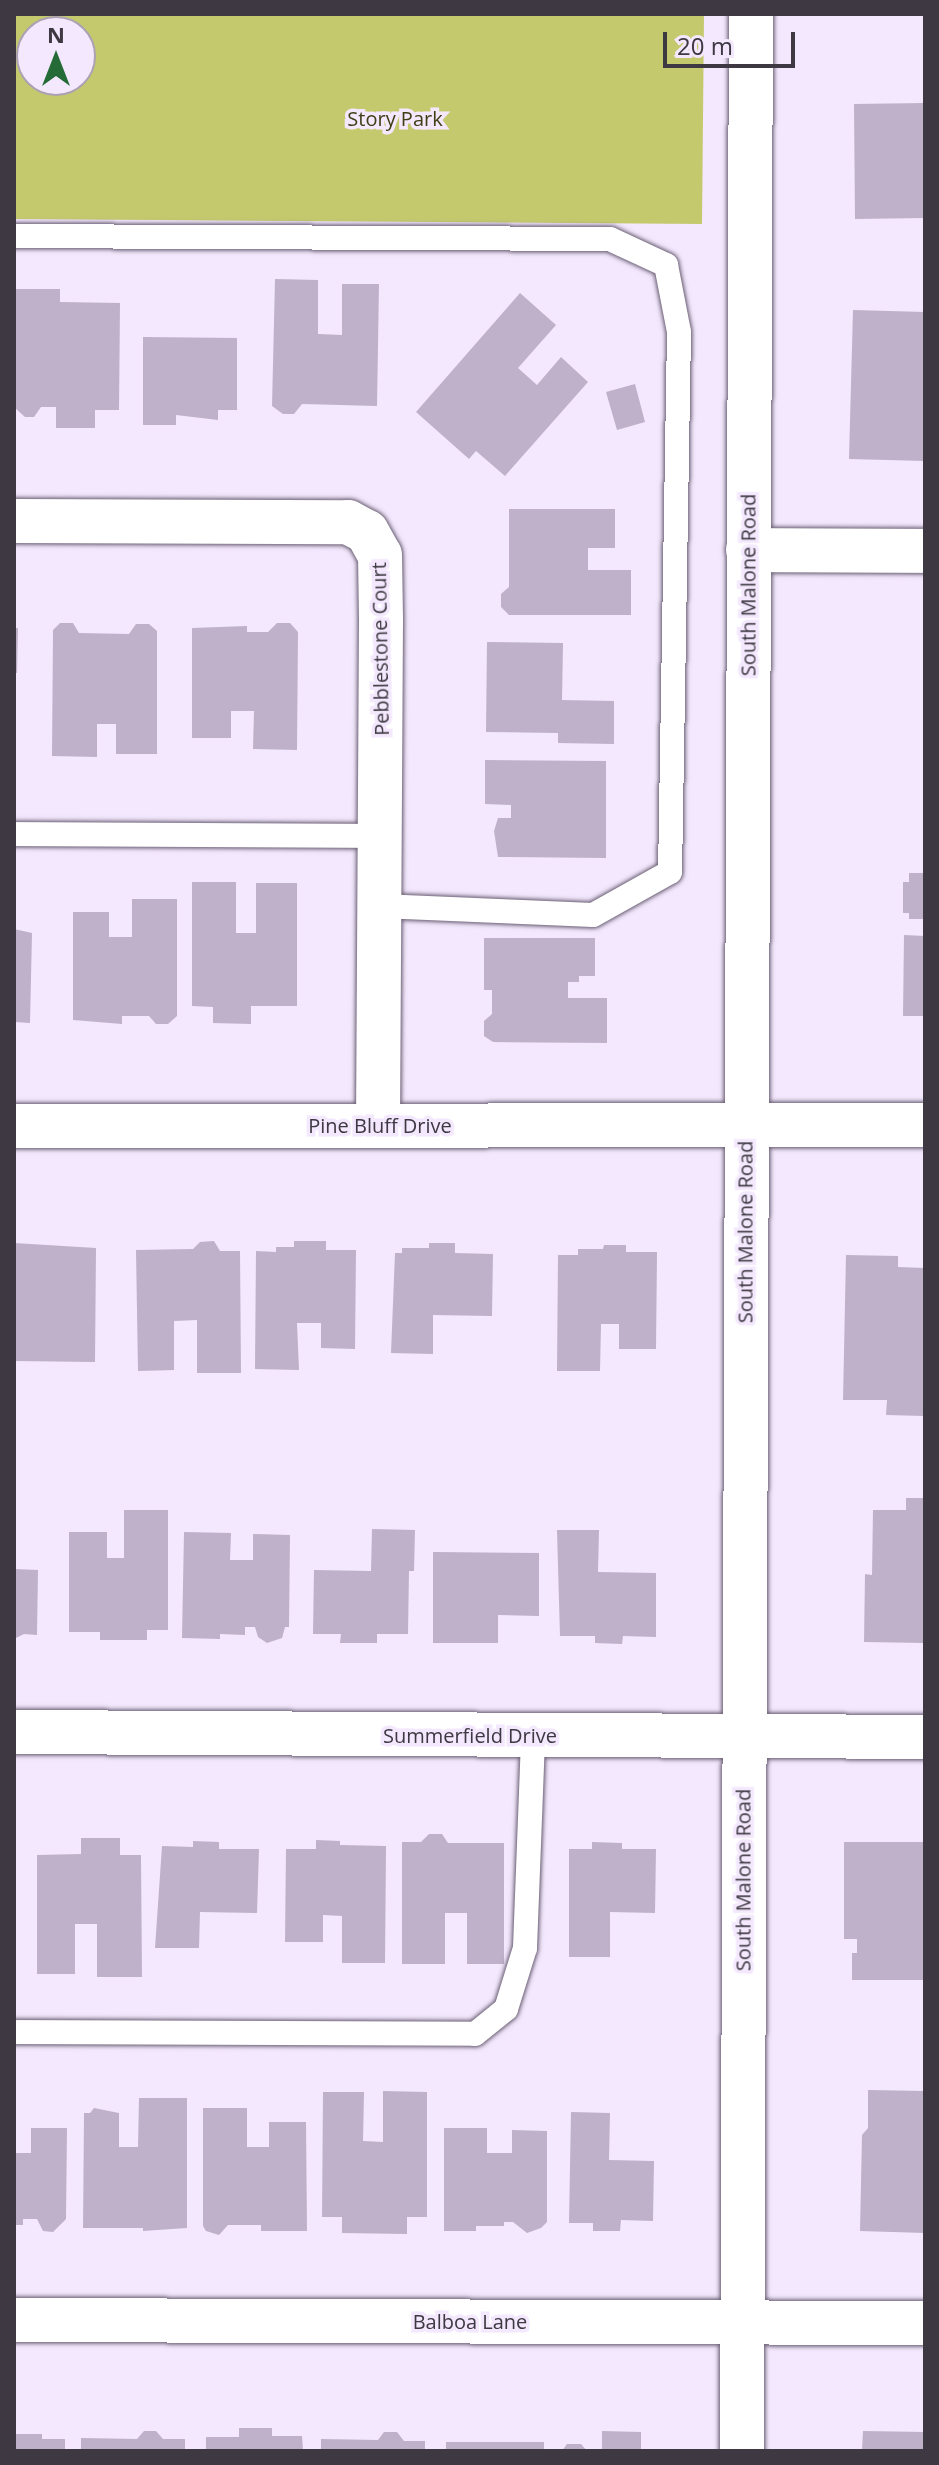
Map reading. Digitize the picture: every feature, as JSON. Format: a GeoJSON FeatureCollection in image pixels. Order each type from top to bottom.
{"type":"FeatureCollection","features":[{"type":"Feature","properties":{"kind":"street","name":"South Malone Road"},"geometry":{"type":"LineString","coordinates":[[742,2451],[751,14]]}},
{"type":"Feature","properties":{"kind":"street","name":"Pebblestone Court"},"geometry":{"type":"LineString","coordinates":[[14,521],[348,522],[367,532],[380,555],[378,1125]]}},
{"type":"Feature","properties":{"kind":"street"},"geometry":{"type":"LineString","coordinates":[[748,550],[925,551]]}},
{"type":"Feature","properties":{"kind":"street","name":"Pine Bluff Drive"},"geometry":{"type":"LineString","coordinates":[[14,1126],[925,1125]]}},
{"type":"Feature","properties":{"kind":"street","name":"Summerfield Drive"},"geometry":{"type":"LineString","coordinates":[[14,1732],[925,1737]]}},
{"type":"Feature","properties":{"kind":"street","name":"Balboa Lane"},"geometry":{"type":"LineString","coordinates":[[14,2320],[925,2323]]}},
{"type":"Feature","properties":{"kind":"lane"},"geometry":{"type":"LineString","coordinates":[[14,236],[610,239],[666,265],[679,332],[670,872],[593,915],[380,906]]}},
{"type":"Feature","properties":{"kind":"lane"},"geometry":{"type":"LineString","coordinates":[[14,834],[380,836]]}},
{"type":"Feature","properties":{"kind":"lane"},"geometry":{"type":"LineString","coordinates":[[14,2032],[475,2034],[506,2009],[525,1948],[533,1735]]}},
{"type":"Feature","properties":{"kind":"green space","name":"Story Park"},"geometry":{"type":"Polygon","coordinates":[[[14,14],[704,14],[702,224],[14,219],[14,14]]]}},
{"type":"Feature","properties":{"kind":"building"},"geometry":{"type":"Polygon","coordinates":[[[925,103],[925,218],[855,219],[854,104],[925,103]]]}},
{"type":"Feature","properties":{"kind":"building"},"geometry":{"type":"Polygon","coordinates":[[[275,279],[318,280],[318,334],[342,335],[342,284],[379,284],[377,406],[302,404],[294,414],[283,414],[272,406],[275,279]]]}},
{"type":"Feature","properties":{"kind":"building"},"geometry":{"type":"Polygon","coordinates":[[[14,289],[60,289],[60,302],[120,303],[119,410],[95,410],[95,428],[56,428],[56,407],[41,407],[34,417],[25,417],[14,407],[14,289]]]}},
{"type":"Feature","properties":{"kind":"building"},"geometry":{"type":"Polygon","coordinates":[[[520,293],[556,325],[518,368],[537,385],[561,357],[588,382],[505,476],[476,451],[469,459],[416,412],[520,293]]]}},
{"type":"Feature","properties":{"kind":"building"},"geometry":{"type":"Polygon","coordinates":[[[853,310],[925,312],[925,461],[849,459],[853,310]]]}},
{"type":"Feature","properties":{"kind":"building"},"geometry":{"type":"Polygon","coordinates":[[[143,337],[237,338],[237,410],[218,410],[218,420],[176,415],[176,425],[143,425],[143,337]]]}},
{"type":"Feature","properties":{"kind":"building"},"geometry":{"type":"Polygon","coordinates":[[[635,384],[645,422],[617,430],[606,392],[635,384]]]}},
{"type":"Feature","properties":{"kind":"building"},"geometry":{"type":"Polygon","coordinates":[[[509,509],[615,509],[615,548],[588,548],[588,570],[631,570],[631,615],[509,615],[501,607],[501,594],[509,587],[509,509]]]}},
{"type":"Feature","properties":{"kind":"building"},"geometry":{"type":"Polygon","coordinates":[[[60,623],[73,623],[79,633],[129,634],[136,624],[149,624],[157,631],[157,754],[116,754],[116,724],[97,724],[97,757],[52,756],[53,630],[60,623]]]}},
{"type":"Feature","properties":{"kind":"building"},"geometry":{"type":"Polygon","coordinates":[[[277,623],[290,623],[298,632],[297,750],[253,749],[254,711],[231,711],[231,738],[192,738],[192,628],[247,626],[247,632],[268,632],[277,623]]]}},
{"type":"Feature","properties":{"kind":"building"},"geometry":{"type":"Polygon","coordinates":[[[14,628],[18,628],[17,673],[14,673],[14,628]]]}},
{"type":"Feature","properties":{"kind":"building"},"geometry":{"type":"Polygon","coordinates":[[[487,642],[563,643],[562,700],[614,701],[614,744],[558,743],[558,733],[486,732],[487,642]]]}},
{"type":"Feature","properties":{"kind":"building"},"geometry":{"type":"Polygon","coordinates":[[[485,760],[606,761],[606,858],[498,857],[494,831],[498,818],[511,818],[511,805],[485,804],[485,760]]]}},
{"type":"Feature","properties":{"kind":"building"},"geometry":{"type":"Polygon","coordinates":[[[909,873],[925,873],[925,919],[909,919],[909,913],[903,913],[903,882],[909,882],[909,873]]]}},
{"type":"Feature","properties":{"kind":"building"},"geometry":{"type":"Polygon","coordinates":[[[192,882],[236,882],[236,933],[256,933],[256,883],[297,883],[297,1006],[251,1006],[251,1024],[213,1023],[213,1007],[192,1006],[192,882]]]}},
{"type":"Feature","properties":{"kind":"building"},"geometry":{"type":"Polygon","coordinates":[[[132,899],[177,899],[177,1016],[168,1024],[156,1024],[149,1016],[122,1016],[122,1024],[73,1020],[73,912],[109,912],[109,937],[132,937],[132,899]]]}},
{"type":"Feature","properties":{"kind":"building"},"geometry":{"type":"Polygon","coordinates":[[[14,929],[32,933],[30,1023],[14,1022],[14,929]]]}},
{"type":"Feature","properties":{"kind":"building"},"geometry":{"type":"Polygon","coordinates":[[[904,935],[925,936],[925,1016],[903,1016],[904,935]]]}},
{"type":"Feature","properties":{"kind":"building"},"geometry":{"type":"Polygon","coordinates":[[[484,938],[595,938],[595,976],[579,976],[579,982],[568,982],[568,998],[607,998],[607,1043],[493,1042],[484,1036],[484,1021],[492,1014],[492,990],[484,990],[484,938]]]}},
{"type":"Feature","properties":{"kind":"building"},"geometry":{"type":"Polygon","coordinates":[[[214,1241],[220,1251],[240,1251],[241,1373],[197,1373],[197,1320],[174,1321],[174,1370],[138,1371],[136,1250],[193,1249],[200,1242],[214,1241]]]}},
{"type":"Feature","properties":{"kind":"building"},"geometry":{"type":"Polygon","coordinates":[[[294,1241],[326,1241],[326,1250],[356,1250],[355,1349],[321,1348],[321,1323],[297,1323],[299,1370],[255,1369],[256,1251],[276,1252],[276,1247],[294,1247],[294,1241]]]}},
{"type":"Feature","properties":{"kind":"building"},"geometry":{"type":"Polygon","coordinates":[[[14,1243],[96,1248],[95,1362],[14,1361],[14,1243]]]}},
{"type":"Feature","properties":{"kind":"building"},"geometry":{"type":"Polygon","coordinates":[[[429,1243],[455,1243],[455,1253],[493,1254],[492,1316],[433,1315],[433,1354],[391,1353],[395,1253],[402,1253],[402,1248],[429,1248],[429,1243]]]}},
{"type":"Feature","properties":{"kind":"building"},"geometry":{"type":"Polygon","coordinates":[[[604,1245],[626,1245],[626,1252],[657,1252],[656,1349],[619,1349],[619,1324],[601,1324],[600,1371],[557,1371],[558,1255],[578,1255],[578,1249],[603,1249],[604,1245]]]}},
{"type":"Feature","properties":{"kind":"building"},"geometry":{"type":"Polygon","coordinates":[[[846,1255],[898,1256],[898,1267],[925,1268],[925,1416],[886,1415],[887,1400],[843,1400],[846,1255]]]}},
{"type":"Feature","properties":{"kind":"building"},"geometry":{"type":"Polygon","coordinates":[[[906,1498],[925,1498],[925,1643],[864,1642],[865,1574],[872,1575],[873,1510],[906,1510],[906,1498]]]}},
{"type":"Feature","properties":{"kind":"building"},"geometry":{"type":"Polygon","coordinates":[[[124,1510],[168,1510],[168,1630],[147,1630],[147,1640],[100,1640],[100,1632],[69,1632],[69,1532],[107,1532],[107,1558],[124,1558],[124,1510]]]}},
{"type":"Feature","properties":{"kind":"building"},"geometry":{"type":"Polygon","coordinates":[[[372,1529],[415,1530],[414,1571],[409,1571],[408,1634],[377,1634],[377,1643],[340,1643],[341,1634],[313,1634],[314,1570],[371,1571],[372,1529]]]}},
{"type":"Feature","properties":{"kind":"building"},"geometry":{"type":"Polygon","coordinates":[[[557,1530],[599,1530],[598,1572],[656,1573],[656,1637],[623,1636],[622,1644],[595,1643],[595,1636],[560,1636],[557,1530]]]}},
{"type":"Feature","properties":{"kind":"building"},"geometry":{"type":"Polygon","coordinates":[[[184,1532],[231,1533],[230,1560],[253,1560],[253,1534],[290,1535],[289,1627],[285,1627],[282,1638],[267,1643],[258,1637],[255,1627],[245,1627],[245,1635],[220,1634],[220,1639],[182,1638],[184,1532]]]}},
{"type":"Feature","properties":{"kind":"building"},"geometry":{"type":"Polygon","coordinates":[[[433,1552],[539,1553],[539,1616],[498,1615],[498,1643],[433,1643],[433,1552]]]}},
{"type":"Feature","properties":{"kind":"building"},"geometry":{"type":"Polygon","coordinates":[[[14,1569],[38,1570],[37,1635],[24,1634],[14,1639],[14,1569]]]}},
{"type":"Feature","properties":{"kind":"building"},"geometry":{"type":"Polygon","coordinates":[[[429,1834],[442,1834],[448,1843],[504,1843],[504,1964],[467,1964],[467,1913],[445,1913],[445,1964],[402,1964],[402,1842],[421,1842],[429,1834]]]}},
{"type":"Feature","properties":{"kind":"building"},"geometry":{"type":"Polygon","coordinates":[[[81,1838],[120,1838],[120,1855],[141,1855],[142,1977],[97,1977],[97,1924],[75,1924],[75,1974],[37,1974],[37,1855],[81,1854],[81,1838]]]}},
{"type":"Feature","properties":{"kind":"building"},"geometry":{"type":"Polygon","coordinates":[[[316,1840],[340,1841],[340,1845],[386,1846],[385,1963],[342,1963],[342,1916],[323,1915],[323,1942],[285,1942],[286,1849],[316,1849],[316,1840]]]}},
{"type":"Feature","properties":{"kind":"building"},"geometry":{"type":"Polygon","coordinates":[[[193,1841],[219,1842],[219,1849],[259,1849],[257,1913],[200,1912],[199,1948],[155,1948],[162,1846],[193,1847],[193,1841]]]}},
{"type":"Feature","properties":{"kind":"building"},"geometry":{"type":"Polygon","coordinates":[[[592,1842],[622,1843],[622,1849],[656,1849],[655,1913],[610,1912],[610,1957],[569,1957],[569,1849],[592,1849],[592,1842]]]}},
{"type":"Feature","properties":{"kind":"building"},"geometry":{"type":"Polygon","coordinates":[[[844,1842],[925,1842],[925,1980],[852,1980],[852,1953],[857,1953],[857,1939],[844,1939],[844,1842]]]}},
{"type":"Feature","properties":{"kind":"building"},"geometry":{"type":"Polygon","coordinates":[[[868,2090],[925,2091],[925,2233],[860,2231],[862,2135],[868,2128],[868,2090]]]}},
{"type":"Feature","properties":{"kind":"building"},"geometry":{"type":"Polygon","coordinates":[[[383,2091],[427,2092],[427,2217],[407,2217],[407,2234],[342,2233],[342,2217],[322,2217],[323,2092],[364,2092],[363,2141],[383,2142],[383,2091]]]}},
{"type":"Feature","properties":{"kind":"building"},"geometry":{"type":"Polygon","coordinates":[[[139,2098],[187,2098],[187,2228],[143,2231],[143,2228],[83,2228],[84,2113],[90,2113],[94,2108],[119,2113],[119,2147],[138,2147],[139,2098]]]}},
{"type":"Feature","properties":{"kind":"building"},"geometry":{"type":"Polygon","coordinates":[[[203,2108],[247,2108],[247,2147],[269,2147],[269,2122],[306,2122],[307,2231],[261,2231],[261,2225],[228,2225],[219,2235],[206,2231],[203,2226],[203,2108]]]}},
{"type":"Feature","properties":{"kind":"building"},"geometry":{"type":"Polygon","coordinates":[[[571,2112],[610,2113],[609,2160],[654,2161],[653,2221],[621,2220],[620,2231],[593,2231],[593,2223],[569,2223],[571,2112]]]}},
{"type":"Feature","properties":{"kind":"building"},"geometry":{"type":"Polygon","coordinates":[[[31,2128],[67,2128],[66,2219],[53,2232],[43,2231],[37,2219],[23,2219],[23,2225],[14,2225],[14,2153],[31,2153],[31,2128]]]}},
{"type":"Feature","properties":{"kind":"building"},"geometry":{"type":"Polygon","coordinates":[[[444,2128],[487,2128],[487,2153],[512,2153],[512,2130],[547,2131],[547,2222],[527,2233],[513,2222],[504,2222],[504,2226],[476,2226],[476,2231],[444,2231],[444,2128]]]}},
{"type":"Feature","properties":{"kind":"building"},"geometry":{"type":"Polygon","coordinates":[[[239,2428],[272,2428],[272,2436],[302,2436],[303,2451],[206,2451],[206,2437],[239,2437],[239,2428]]]}},
{"type":"Feature","properties":{"kind":"building"},"geometry":{"type":"Polygon","coordinates":[[[144,2431],[156,2431],[163,2439],[185,2439],[185,2451],[81,2451],[81,2438],[137,2439],[144,2431]]]}},
{"type":"Feature","properties":{"kind":"building"},"geometry":{"type":"Polygon","coordinates":[[[602,2431],[641,2432],[641,2451],[602,2451],[602,2431]]]}},
{"type":"Feature","properties":{"kind":"building"},"geometry":{"type":"Polygon","coordinates":[[[863,2431],[925,2432],[925,2451],[862,2451],[863,2431]]]}},
{"type":"Feature","properties":{"kind":"building"},"geometry":{"type":"Polygon","coordinates":[[[384,2432],[397,2432],[404,2441],[425,2441],[425,2451],[321,2451],[321,2439],[378,2440],[384,2432]]]}},
{"type":"Feature","properties":{"kind":"building"},"geometry":{"type":"Polygon","coordinates":[[[14,2434],[42,2434],[42,2439],[65,2439],[65,2451],[14,2451],[14,2434]]]}},
{"type":"Feature","properties":{"kind":"building"},"geometry":{"type":"Polygon","coordinates":[[[446,2442],[544,2442],[544,2451],[446,2451],[446,2442]]]}},
{"type":"Feature","properties":{"kind":"building"},"geometry":{"type":"Polygon","coordinates":[[[567,2444],[581,2444],[587,2451],[562,2451],[567,2444]]]}}]}
